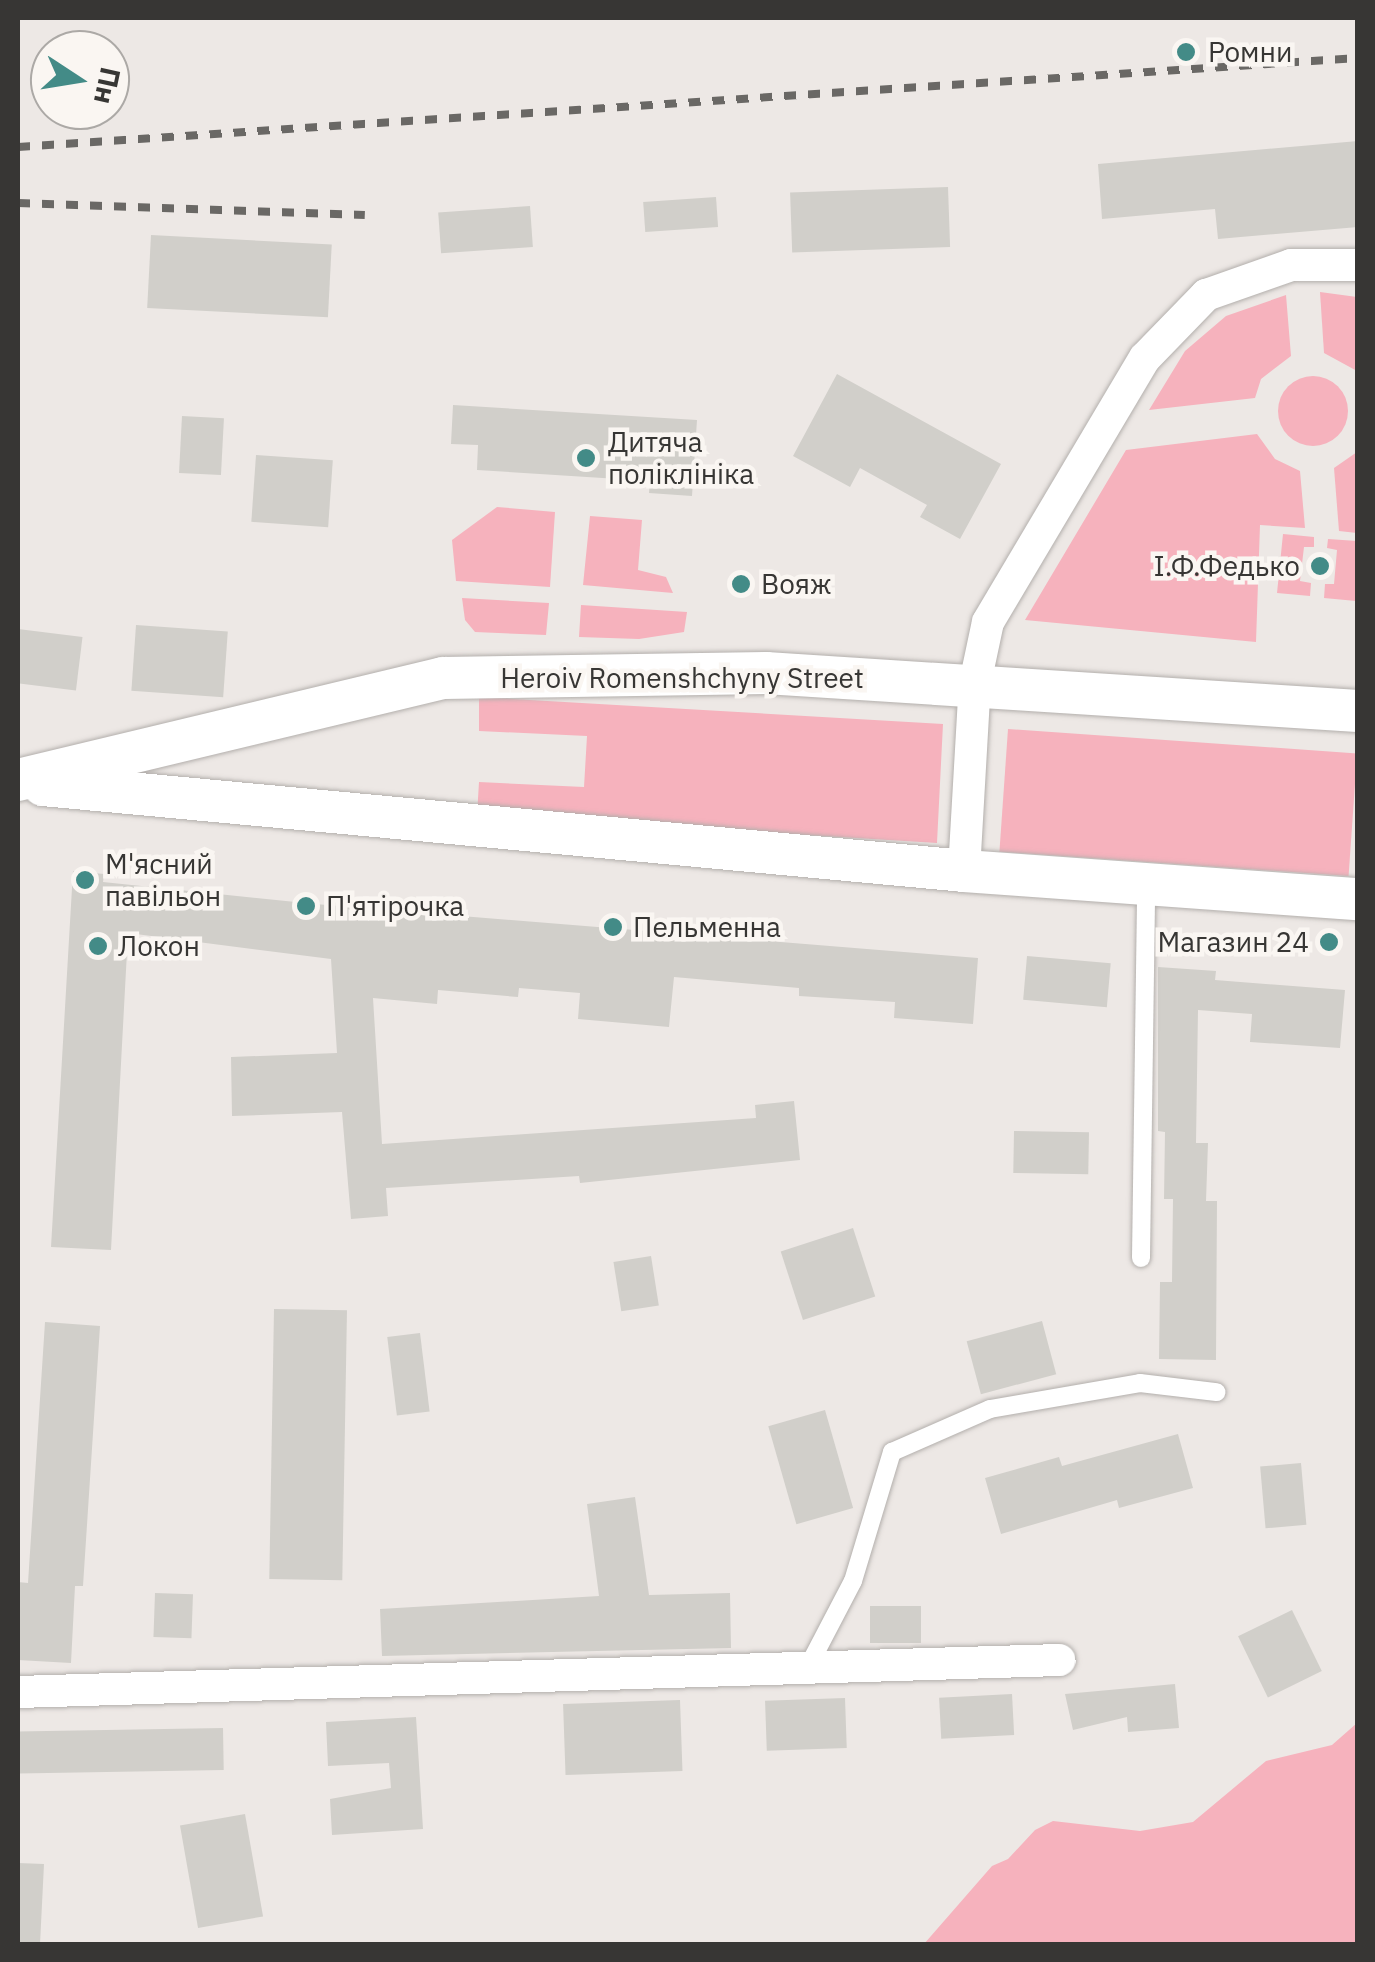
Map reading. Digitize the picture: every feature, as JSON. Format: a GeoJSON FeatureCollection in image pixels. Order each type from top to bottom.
{"type":"FeatureCollection","features":[{"type":"Feature","properties":{"kind":"street"},"geometry":{"type":"LineString","coordinates":[[964,870],[975,683],[988,622],[1146,358],[1206,295],[1291,265],[1358,265]]}},
{"type":"Feature","properties":{"kind":"street","name":"Heroiv Romenshchyny Street"},"geometry":{"type":"LineString","coordinates":[[18,781],[443,678],[766,673],[975,683],[1358,710]]}},
{"type":"Feature","properties":{"kind":"street","name":"Heroiv Romenshchyny Street"},"geometry":{"type":"LineString","coordinates":[[18,781],[964,870],[1358,899]]}},
{"type":"Feature","properties":{"kind":"street"},"geometry":{"type":"LineString","coordinates":[[18,1692],[1060,1660]]}},
{"type":"Feature","properties":{"kind":"lane"},"geometry":{"type":"LineString","coordinates":[[1141,1258],[1146,884]]}},
{"type":"Feature","properties":{"kind":"lane"},"geometry":{"type":"LineString","coordinates":[[808,1668],[853,1581],[892,1452],[1008,1406],[1140,1382],[1216,1392]]}},
{"type":"Feature","properties":{"kind":"shaded area"},"geometry":{"type":"Polygon","coordinates":[[[1320,292],[1357,297],[1357,371],[1324,353],[1320,292]]]}},
{"type":"Feature","properties":{"kind":"shaded area"},"geometry":{"type":"Polygon","coordinates":[[[1286,295],[1291,356],[1261,379],[1255,398],[1149,410],[1185,351],[1226,316],[1286,295]]]}},
{"type":"Feature","properties":{"kind":"shaded area"},"geometry":{"type":"Polygon","coordinates":[[[1313,376],[1338,386],[1348,411],[1338,436],[1313,446],[1288,436],[1278,411],[1288,386],[1313,376]]]}},
{"type":"Feature","properties":{"kind":"shaded area"},"geometry":{"type":"Polygon","coordinates":[[[1257,434],[1275,459],[1300,471],[1305,528],[1260,525],[1256,642],[1025,620],[1126,450],[1257,434]]]}},
{"type":"Feature","properties":{"kind":"shaded area"},"geometry":{"type":"Polygon","coordinates":[[[1357,452],[1357,533],[1339,531],[1334,468],[1357,452]]]}},
{"type":"Feature","properties":{"kind":"shaded area"},"geometry":{"type":"Polygon","coordinates":[[[497,507],[555,512],[550,587],[456,581],[452,540],[497,507]]]}},
{"type":"Feature","properties":{"kind":"shaded area"},"geometry":{"type":"Polygon","coordinates":[[[590,516],[642,520],[638,570],[666,577],[673,593],[583,585],[590,516]]]}},
{"type":"Feature","properties":{"kind":"shaded area"},"geometry":{"type":"Polygon","coordinates":[[[1283,534],[1314,537],[1314,547],[1304,547],[1300,581],[1311,583],[1310,596],[1277,593],[1283,534]]]}},
{"type":"Feature","properties":{"kind":"shaded area"},"geometry":{"type":"Polygon","coordinates":[[[1328,539],[1357,541],[1356,601],[1324,598],[1325,584],[1334,584],[1337,550],[1327,548],[1328,539]]]}},
{"type":"Feature","properties":{"kind":"shaded area"},"geometry":{"type":"Polygon","coordinates":[[[462,598],[549,603],[546,635],[475,632],[465,620],[462,598]]]}},
{"type":"Feature","properties":{"kind":"shaded area"},"geometry":{"type":"Polygon","coordinates":[[[581,605],[687,612],[684,632],[639,639],[579,637],[581,605]]]}},
{"type":"Feature","properties":{"kind":"shaded area"},"geometry":{"type":"Polygon","coordinates":[[[479,697],[943,724],[937,843],[477,815],[479,782],[584,787],[587,736],[479,731],[479,697]]]}},
{"type":"Feature","properties":{"kind":"shaded area"},"geometry":{"type":"Polygon","coordinates":[[[1008,729],[1357,753],[1349,876],[999,852],[1008,729]]]}},
{"type":"Feature","properties":{"kind":"shaded area"},"geometry":{"type":"Polygon","coordinates":[[[1357,1723],[1357,1944],[924,1944],[992,1866],[1008,1859],[1035,1830],[1053,1821],[1140,1831],[1193,1822],[1266,1761],[1332,1745],[1357,1723]]]}},
{"type":"Feature","properties":{"kind":"building","name":"Ромни"},"geometry":{"type":"Polygon","coordinates":[[[1358,141],[1358,227],[1218,239],[1215,209],[1102,219],[1098,164],[1358,141]]]}},
{"type":"Feature","properties":{"kind":"building"},"geometry":{"type":"Polygon","coordinates":[[[948,187],[950,247],[792,252],[790,193],[948,187]]]}},
{"type":"Feature","properties":{"kind":"building"},"geometry":{"type":"Polygon","coordinates":[[[716,197],[718,227],[645,232],[643,202],[716,197]]]}},
{"type":"Feature","properties":{"kind":"building"},"geometry":{"type":"Polygon","coordinates":[[[530,206],[533,247],[441,253],[438,212],[530,206]]]}},
{"type":"Feature","properties":{"kind":"building"},"geometry":{"type":"Polygon","coordinates":[[[151,235],[332,244],[328,317],[147,308],[151,235]]]}},
{"type":"Feature","properties":{"kind":"building"},"geometry":{"type":"Polygon","coordinates":[[[837,374],[1001,464],[960,539],[920,517],[927,505],[860,468],[850,487],[793,456],[837,374]]]}},
{"type":"Feature","properties":{"kind":"building","name":"Дитяча поліклініка"},"geometry":{"type":"Polygon","coordinates":[[[453,405],[697,420],[692,496],[649,493],[650,481],[477,470],[478,445],[451,444],[453,405]]]}},
{"type":"Feature","properties":{"kind":"building"},"geometry":{"type":"Polygon","coordinates":[[[182,416],[224,418],[221,475],[179,473],[182,416]]]}},
{"type":"Feature","properties":{"kind":"building"},"geometry":{"type":"Polygon","coordinates":[[[256,455],[333,460],[328,527],[251,522],[256,455]]]}},
{"type":"Feature","properties":{"kind":"building"},"geometry":{"type":"Polygon","coordinates":[[[136,625],[228,631],[223,697],[131,691],[136,625]]]}},
{"type":"Feature","properties":{"kind":"building"},"geometry":{"type":"Polygon","coordinates":[[[18,629],[83,637],[76,691],[18,683],[18,629]]]}},
{"type":"Feature","properties":{"kind":"building"},"geometry":{"type":"Polygon","coordinates":[[[73,871],[104,874],[103,882],[315,904],[978,958],[973,1024],[894,1018],[895,1002],[799,996],[799,988],[674,977],[669,1027],[578,1019],[580,993],[519,988],[518,997],[438,990],[437,1004],[373,998],[382,1144],[756,1118],[755,1105],[794,1101],[800,1160],[580,1183],[579,1176],[386,1188],[388,1216],[351,1219],[342,1112],[232,1116],[231,1057],[337,1053],[331,959],[128,933],[111,1250],[51,1247],[73,871]]]}},
{"type":"Feature","properties":{"kind":"building"},"geometry":{"type":"Polygon","coordinates":[[[1027,956],[1111,963],[1107,1007],[1023,1000],[1027,956]]]}},
{"type":"Feature","properties":{"kind":"building"},"geometry":{"type":"Polygon","coordinates":[[[1158,967],[1216,971],[1215,980],[1345,990],[1340,1048],[1250,1042],[1252,1014],[1198,1010],[1196,1143],[1208,1143],[1206,1201],[1217,1201],[1216,1360],[1159,1359],[1160,1282],[1172,1282],[1173,1199],[1164,1199],[1165,1132],[1158,1131],[1158,967]]]}},
{"type":"Feature","properties":{"kind":"building"},"geometry":{"type":"Polygon","coordinates":[[[1014,1131],[1089,1132],[1088,1174],[1013,1173],[1014,1131]]]}},
{"type":"Feature","properties":{"kind":"building"},"geometry":{"type":"Polygon","coordinates":[[[853,1228],[875,1296],[803,1320],[781,1251],[853,1228]]]}},
{"type":"Feature","properties":{"kind":"building"},"geometry":{"type":"Polygon","coordinates":[[[651,1256],[659,1305],[621,1311],[613,1262],[651,1256]]]}},
{"type":"Feature","properties":{"kind":"building"},"geometry":{"type":"Polygon","coordinates":[[[274,1309],[347,1310],[342,1580],[269,1579],[274,1309]]]}},
{"type":"Feature","properties":{"kind":"building"},"geometry":{"type":"Polygon","coordinates":[[[1042,1321],[1056,1374],[981,1394],[967,1341],[1042,1321]]]}},
{"type":"Feature","properties":{"kind":"building"},"geometry":{"type":"Polygon","coordinates":[[[45,1322],[100,1326],[83,1586],[75,1586],[71,1663],[18,1660],[18,1582],[28,1583],[45,1322]]]}},
{"type":"Feature","properties":{"kind":"building"},"geometry":{"type":"Polygon","coordinates":[[[420,1333],[430,1411],[397,1415],[387,1337],[420,1333]]]}},
{"type":"Feature","properties":{"kind":"building"},"geometry":{"type":"Polygon","coordinates":[[[825,1410],[853,1508],[796,1524],[768,1426],[825,1410]]]}},
{"type":"Feature","properties":{"kind":"building"},"geometry":{"type":"Polygon","coordinates":[[[1178,1434],[1193,1488],[1119,1508],[1117,1500],[1001,1534],[985,1478],[1059,1457],[1062,1466],[1178,1434]]]}},
{"type":"Feature","properties":{"kind":"building"},"geometry":{"type":"Polygon","coordinates":[[[1301,1463],[1306,1525],[1266,1528],[1260,1467],[1301,1463]]]}},
{"type":"Feature","properties":{"kind":"building"},"geometry":{"type":"Polygon","coordinates":[[[635,1497],[649,1595],[730,1593],[731,1648],[382,1656],[380,1609],[599,1596],[587,1504],[635,1497]]]}},
{"type":"Feature","properties":{"kind":"building"},"geometry":{"type":"Polygon","coordinates":[[[155,1593],[193,1594],[191,1638],[153,1637],[155,1593]]]}},
{"type":"Feature","properties":{"kind":"building"},"geometry":{"type":"Polygon","coordinates":[[[870,1606],[921,1606],[921,1643],[870,1643],[870,1606]]]}},
{"type":"Feature","properties":{"kind":"building"},"geometry":{"type":"Polygon","coordinates":[[[1292,1610],[1322,1671],[1268,1697],[1238,1636],[1292,1610]]]}},
{"type":"Feature","properties":{"kind":"building"},"geometry":{"type":"Polygon","coordinates":[[[1175,1684],[1179,1728],[1128,1732],[1127,1717],[1073,1730],[1065,1694],[1175,1684]]]}},
{"type":"Feature","properties":{"kind":"building"},"geometry":{"type":"Polygon","coordinates":[[[1012,1694],[1014,1735],[941,1739],[939,1698],[1012,1694]]]}},
{"type":"Feature","properties":{"kind":"building"},"geometry":{"type":"Polygon","coordinates":[[[845,1698],[847,1748],[767,1751],[765,1701],[845,1698]]]}},
{"type":"Feature","properties":{"kind":"building"},"geometry":{"type":"Polygon","coordinates":[[[680,1700],[682,1771],[566,1775],[563,1704],[680,1700]]]}},
{"type":"Feature","properties":{"kind":"building"},"geometry":{"type":"Polygon","coordinates":[[[416,1717],[423,1829],[332,1835],[330,1799],[391,1788],[389,1763],[328,1766],[326,1722],[416,1717]]]}},
{"type":"Feature","properties":{"kind":"building"},"geometry":{"type":"Polygon","coordinates":[[[223,1728],[224,1770],[19,1774],[18,1732],[223,1728]]]}},
{"type":"Feature","properties":{"kind":"building"},"geometry":{"type":"Polygon","coordinates":[[[245,1814],[263,1916],[198,1928],[180,1825],[245,1814]]]}},
{"type":"Feature","properties":{"kind":"building"},"geometry":{"type":"Polygon","coordinates":[[[18,1863],[44,1864],[40,1944],[18,1944],[18,1863]]]}},
{"type":"Feature","properties":{"kind":"railway"},"geometry":{"type":"LineString","coordinates":[[18,147],[1358,58]]}},
{"type":"Feature","properties":{"kind":"railway"},"geometry":{"type":"LineString","coordinates":[[18,203],[365,215]]}},
{"type":"Feature","properties":{"kind":"place","name":"Ромни"},"geometry":{"type":"Point","coordinates":[1186,52]}},
{"type":"Feature","properties":{"kind":"place","name":"Дитяча поліклініка"},"geometry":{"type":"Point","coordinates":[586,458]}},
{"type":"Feature","properties":{"kind":"place","name":"І.Ф.Федько"},"geometry":{"type":"Point","coordinates":[1320,566]}},
{"type":"Feature","properties":{"kind":"place","name":"Вояж"},"geometry":{"type":"Point","coordinates":[741,584]}},
{"type":"Feature","properties":{"kind":"place","name":"М'ясний павільон"},"geometry":{"type":"Point","coordinates":[85,880]}},
{"type":"Feature","properties":{"kind":"place","name":"П'ятірочка"},"geometry":{"type":"Point","coordinates":[306,906]}},
{"type":"Feature","properties":{"kind":"place","name":"Пельменна"},"geometry":{"type":"Point","coordinates":[613,927]}},
{"type":"Feature","properties":{"kind":"place","name":"Магазин 24"},"geometry":{"type":"Point","coordinates":[1329,942]}},
{"type":"Feature","properties":{"kind":"place","name":"Локон"},"geometry":{"type":"Point","coordinates":[98,946]}}]}
